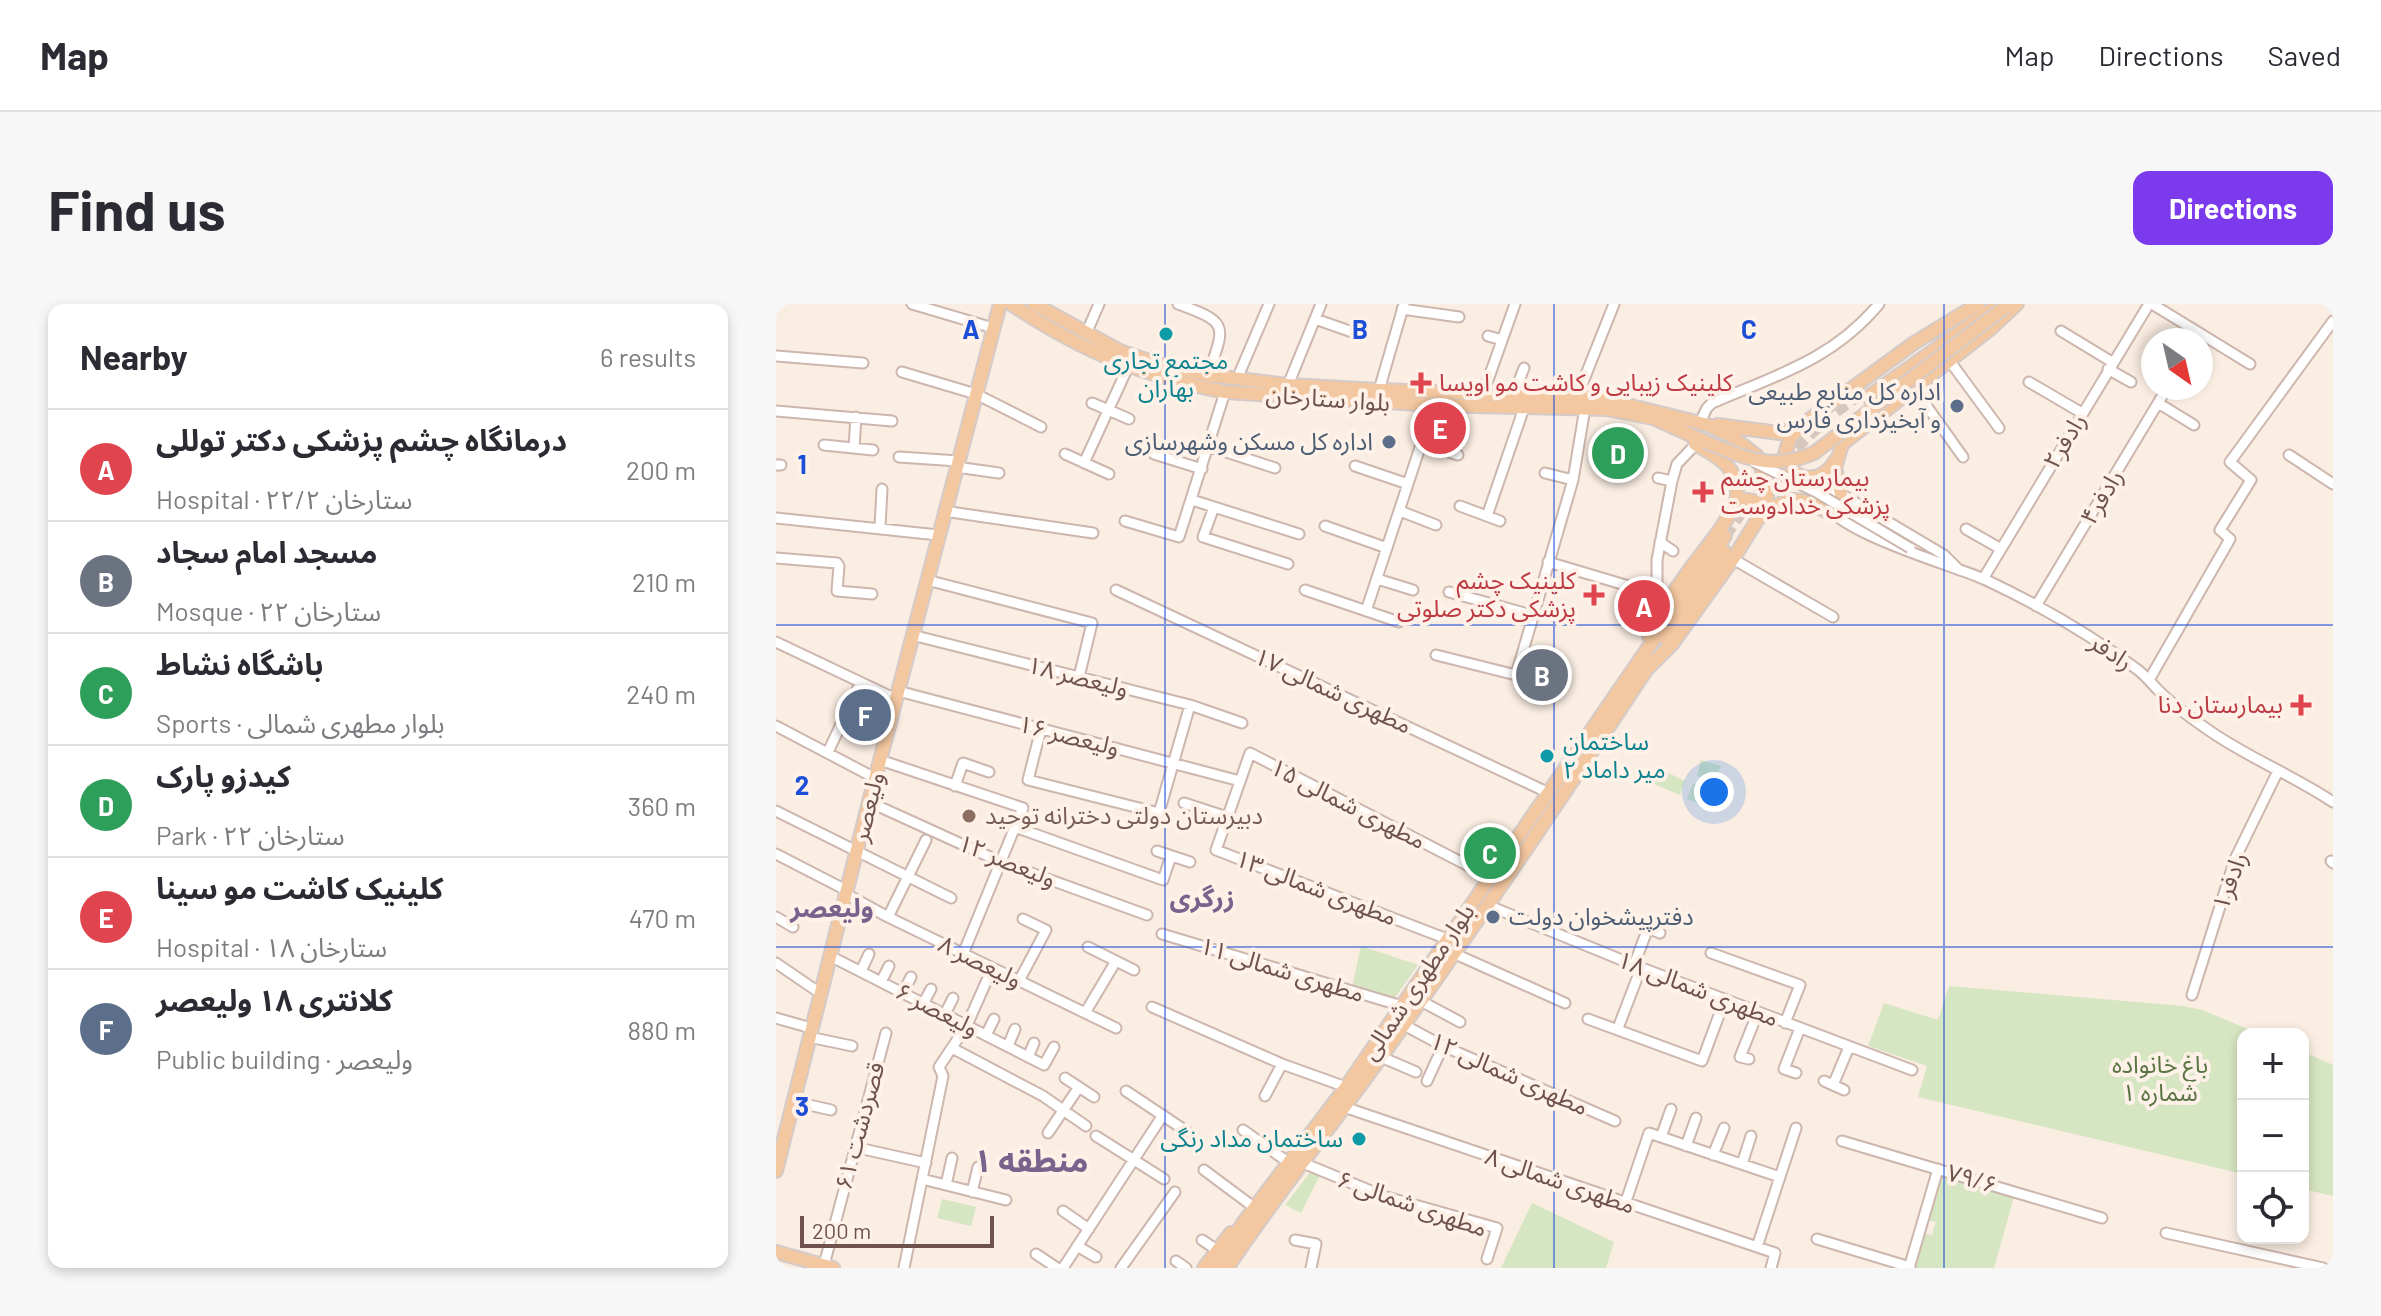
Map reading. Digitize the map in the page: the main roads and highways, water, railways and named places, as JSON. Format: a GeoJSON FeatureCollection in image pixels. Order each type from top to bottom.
{"type":"FeatureCollection","features":[{"type":"Feature","properties":{"kind":"main road","name":"ولیعصر"},"geometry":{"type":"LineString","coordinates":[[776,1171],[875,778],[1000,304]]}},
{"type":"Feature","properties":{"kind":"main road","name":"بلوار ستارخان"},"geometry":{"type":"LineString","coordinates":[[1011,304],[1061,336],[1128,367],[1225,392],[1434,405],[1618,401],[1704,424]]}},
{"type":"Feature","properties":{"kind":"main road","name":"بلوار ستارخان"},"geometry":{"type":"LineString","coordinates":[[1034,304],[1120,351],[1161,365],[1208,375],[1288,385],[1514,394],[1574,401],[1653,418],[1701,443]]}},
{"type":"Feature","properties":{"kind":"main road"},"geometry":{"type":"LineString","coordinates":[[1758,521],[1790,498],[1804,500],[1832,514],[1811,494],[1785,454],[1790,438],[1802,425],[1914,343],[1978,304]]}},
{"type":"Feature","properties":{"kind":"main road"},"geometry":{"type":"LineString","coordinates":[[1985,304],[1865,394],[2008,305]]}},
{"type":"Feature","properties":{"kind":"main road"},"geometry":{"type":"LineString","coordinates":[[1795,472],[1805,478],[1823,474],[1834,464],[1839,451],[1855,431],[1989,330],[2008,305]]}},
{"type":"Feature","properties":{"kind":"main road"},"geometry":{"type":"LineString","coordinates":[[1574,401],[1584,414],[1654,426],[1751,461],[1789,461],[1821,449],[2008,305]]}},
{"type":"Feature","properties":{"kind":"main road"},"geometry":{"type":"LineString","coordinates":[[1704,424],[1780,433],[1802,425]]}},
{"type":"Feature","properties":{"kind":"main road"},"geometry":{"type":"LineString","coordinates":[[1643,665],[1672,644],[1733,559],[1766,506],[1768,487],[1757,456],[1743,444],[1704,424]]}},
{"type":"Feature","properties":{"kind":"main road"},"geometry":{"type":"LineString","coordinates":[[1701,443],[1726,462],[1738,465],[1746,464],[1750,455],[1743,444]]}},
{"type":"Feature","properties":{"kind":"main road"},"geometry":{"type":"LineString","coordinates":[[1839,451],[1835,468],[1841,494]]}},
{"type":"Feature","properties":{"kind":"main road"},"geometry":{"type":"LineString","coordinates":[[1643,665],[1663,596],[1736,500],[1735,482],[1726,462]]}},
{"type":"Feature","properties":{"kind":"main road"},"geometry":{"type":"LineString","coordinates":[[1736,500],[1751,499],[1757,503],[1760,509],[1758,521]]}},
{"type":"Feature","properties":{"kind":"main road","name":"بلوار مطهرى شمالى"},"geometry":{"type":"LineString","coordinates":[[1227,1268],[1255,1208],[1346,1087],[1549,793],[1643,665],[1728,538]]}},
{"type":"Feature","properties":{"kind":"main road","name":"بلوار مطهرى شمالى"},"geometry":{"type":"LineString","coordinates":[[1216,1268],[1303,1163],[1421,1001],[1602,739],[1643,665]]}},
{"type":"Feature","properties":{"kind":"main road"},"geometry":{"type":"LineString","coordinates":[[1204,1268],[1227,1236],[1250,1224],[1251,1247],[1235,1268]]}},
{"type":"Feature","properties":{"kind":"main road"},"geometry":{"type":"LineString","coordinates":[[776,1252],[828,1267]]}},
{"type":"Feature","properties":{"kind":"tunnel"},"geometry":{"type":"LineString","coordinates":[[1783,460],[1827,418],[1863,392]]}},
{"type":"Feature","properties":{"kind":"tunnel"},"geometry":{"type":"LineString","coordinates":[[1725,536],[1771,473]]}},
{"type":"Feature","properties":{"kind":"place","name":"مجتمع تجاری بهاران"},"geometry":{"type":"Point","coordinates":[1166,334]}},
{"type":"Feature","properties":{"kind":"place","name":"کلینیک زیبایی و کاشت مو اویسا"},"geometry":{"type":"Point","coordinates":[1421,383]}},
{"type":"Feature","properties":{"kind":"place","name":"اداره کل منابع طبیعى و آبخیزدارى فارس"},"geometry":{"type":"Point","coordinates":[1957,406]}},
{"type":"Feature","properties":{"kind":"place","name":"کلینیک کاشت مو سینا"},"geometry":{"type":"Point","coordinates":[1440,428]}},
{"type":"Feature","properties":{"kind":"place","name":"اداره کل مسکن وشهرسازی"},"geometry":{"type":"Point","coordinates":[1389,442]}},
{"type":"Feature","properties":{"kind":"place","name":"کیدزو پارک"},"geometry":{"type":"Point","coordinates":[1618,453]}},
{"type":"Feature","properties":{"kind":"place","name":"بیمارستان چشم پزشکی خدادوست"},"geometry":{"type":"Point","coordinates":[1703,492]}},
{"type":"Feature","properties":{"kind":"place","name":"کلینیک چشم پزشکی دکتر صلوتی"},"geometry":{"type":"Point","coordinates":[1594,595]}},
{"type":"Feature","properties":{"kind":"place","name":"درمانگاه چشم پزشكی دكتر توللی"},"geometry":{"type":"Point","coordinates":[1644,606]}},
{"type":"Feature","properties":{"kind":"place","name":"مسجد امام سجاد"},"geometry":{"type":"Point","coordinates":[1542,675]}},
{"type":"Feature","properties":{"kind":"place","name":"بیمارستان دنا"},"geometry":{"type":"Point","coordinates":[2301,705]}},
{"type":"Feature","properties":{"kind":"place","name":"کلانتری ۱۸ ولیعصر"},"geometry":{"type":"Point","coordinates":[865,715]}},
{"type":"Feature","properties":{"kind":"place","name":"ساختمان میر داماد ۲"},"geometry":{"type":"Point","coordinates":[1547,756]}},
{"type":"Feature","properties":{"kind":"place","name":"دبیرستان دولتی دخترانه توحید"},"geometry":{"type":"Point","coordinates":[969,816]}},
{"type":"Feature","properties":{"kind":"place","name":"باشگاه نشاط"},"geometry":{"type":"Point","coordinates":[1490,853]}},
{"type":"Feature","properties":{"kind":"place","name":"دفترپیشخوان دولت"},"geometry":{"type":"Point","coordinates":[1493,917]}},
{"type":"Feature","properties":{"kind":"place","name":"ساختمان مداد رنگی"},"geometry":{"type":"Point","coordinates":[1359,1139]}},
{"type":"Feature","properties":{"kind":"district","name":"زرگری"},"geometry":{"type":"Point","coordinates":[1202,898]}},
{"type":"Feature","properties":{"kind":"district","name":"ولیعصر"},"geometry":{"type":"Point","coordinates":[832,908]}},
{"type":"Feature","properties":{"kind":"district","name":"منطقه ۱"},"geometry":{"type":"Point","coordinates":[1031,1161]}},
{"type":"Feature","properties":{"kind":"park label","name":"باغ خانواده شماره ۱"},"geometry":{"type":"Point","coordinates":[2160,1079]}}]}
